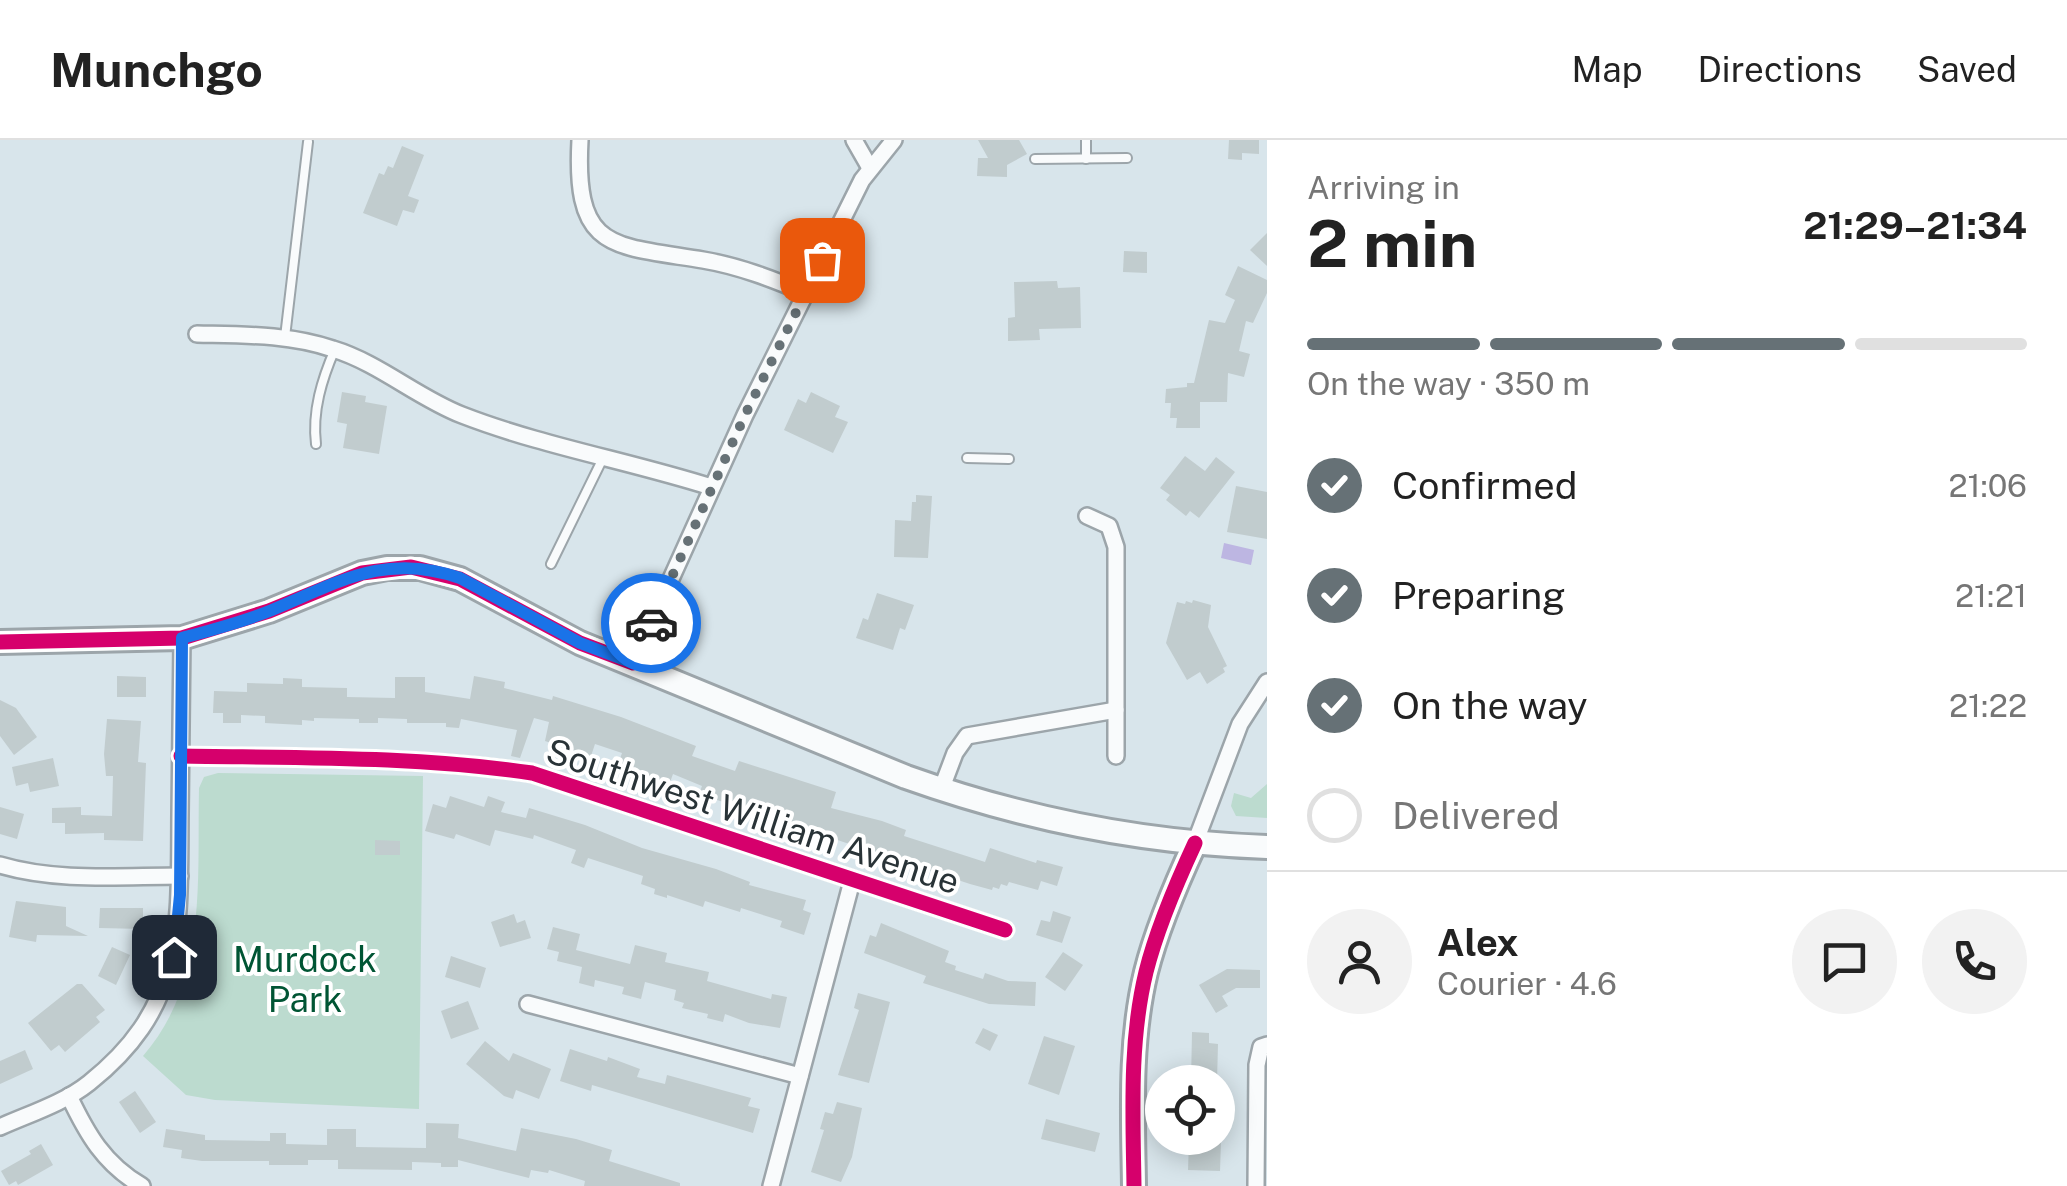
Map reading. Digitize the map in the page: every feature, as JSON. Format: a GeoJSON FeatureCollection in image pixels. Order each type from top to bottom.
{"type":"FeatureCollection","features":[{"type":"Feature","properties":{"kind":"main road"},"geometry":{"type":"LineString","coordinates":[[0,642],[182,638],[269,611],[362,573],[410,567],[460,578],[580,643],[942,790],[1086,829],[1195,843],[1267,847]]}},
{"type":"Feature","properties":{"kind":"main road"},"geometry":{"type":"LineString","coordinates":[[1134,1186],[1133,1077],[1141,996],[1158,932],[1195,843]]}},
{"type":"Feature","properties":{"kind":"street"},"geometry":{"type":"LineString","coordinates":[[580,140],[581,200],[591,222],[612,242],[644,252],[730,265],[806,293]]}},
{"type":"Feature","properties":{"kind":"street"},"geometry":{"type":"LineString","coordinates":[[854,140],[870,168]]}},
{"type":"Feature","properties":{"kind":"street"},"geometry":{"type":"LineString","coordinates":[[633,663],[711,487],[806,293],[870,168],[894,140]]}},
{"type":"Feature","properties":{"kind":"street"},"geometry":{"type":"LineString","coordinates":[[197,334],[285,337],[336,349],[458,414],[526,437],[711,487]]}},
{"type":"Feature","properties":{"kind":"street"},"geometry":{"type":"LineString","coordinates":[[1087,516],[1109,526],[1116,547],[1116,756]]}},
{"type":"Feature","properties":{"kind":"street"},"geometry":{"type":"LineString","coordinates":[[0,1127],[86,1086],[122,1054],[155,1008],[174,957],[180,876],[182,638]]}},
{"type":"Feature","properties":{"kind":"street"},"geometry":{"type":"LineString","coordinates":[[1195,843],[1240,724],[1267,682]]}},
{"type":"Feature","properties":{"kind":"street"},"geometry":{"type":"LineString","coordinates":[[942,790],[955,753],[967,736],[1116,710]]}},
{"type":"Feature","properties":{"kind":"street","name":"Southwest William Avenue"},"geometry":{"type":"LineString","coordinates":[[181,756],[398,760],[532,773],[1004,930]]}},
{"type":"Feature","properties":{"kind":"street"},"geometry":{"type":"LineString","coordinates":[[0,865],[22,871],[88,876],[180,876]]}},
{"type":"Feature","properties":{"kind":"street"},"geometry":{"type":"LineString","coordinates":[[771,1186],[852,882]]}},
{"type":"Feature","properties":{"kind":"street"},"geometry":{"type":"LineString","coordinates":[[528,1004],[800,1076]]}},
{"type":"Feature","properties":{"kind":"street"},"geometry":{"type":"LineString","coordinates":[[1256,1186],[1258,1065],[1261,1046],[1267,1045]]}},
{"type":"Feature","properties":{"kind":"street"},"geometry":{"type":"LineString","coordinates":[[69,1096],[100,1154],[142,1186]]}},
{"type":"Feature","properties":{"kind":"lane"},"geometry":{"type":"LineString","coordinates":[[1086,140],[1086,158]]}},
{"type":"Feature","properties":{"kind":"lane"},"geometry":{"type":"LineString","coordinates":[[285,337],[308,142]]}},
{"type":"Feature","properties":{"kind":"lane"},"geometry":{"type":"LineString","coordinates":[[1036,159],[1126,158]]}},
{"type":"Feature","properties":{"kind":"lane"},"geometry":{"type":"LineString","coordinates":[[316,444],[314,428],[323,377],[336,349]]}},
{"type":"Feature","properties":{"kind":"lane"},"geometry":{"type":"LineString","coordinates":[[551,564],[604,456]]}},
{"type":"Feature","properties":{"kind":"lane"},"geometry":{"type":"LineString","coordinates":[[966,458],[1009,459]]}},
{"type":"Feature","properties":{"kind":"green space","name":"Murdock Park"},"geometry":{"type":"Polygon","coordinates":[[[218,773],[423,776],[419,1109],[215,1100],[186,1095],[143,1056],[164,1027],[189,963],[198,894],[199,788],[204,777],[218,773]]]}},
{"type":"Feature","properties":{"kind":"green space"},"geometry":{"type":"Polygon","coordinates":[[[1267,784],[1267,818],[1236,816],[1231,806],[1234,793],[1251,798],[1267,784]]]}},
{"type":"Feature","properties":{"kind":"shaded area"},"geometry":{"type":"Polygon","coordinates":[[[1224,543],[1254,550],[1251,565],[1221,558],[1224,543]]]}},
{"type":"Feature","properties":{"kind":"building"},"geometry":{"type":"Polygon","coordinates":[[[978,140],[1019,140],[1027,154],[1007,165],[1007,177],[977,176],[978,158],[988,158],[978,140]]]}},
{"type":"Feature","properties":{"kind":"building"},"geometry":{"type":"Polygon","coordinates":[[[1229,140],[1259,140],[1259,154],[1242,153],[1242,160],[1228,159],[1229,140]]]}},
{"type":"Feature","properties":{"kind":"building"},"geometry":{"type":"Polygon","coordinates":[[[402,146],[424,155],[408,196],[419,200],[414,213],[403,210],[397,226],[363,213],[379,173],[384,175],[388,166],[393,168],[402,146]]]}},
{"type":"Feature","properties":{"kind":"building"},"geometry":{"type":"Polygon","coordinates":[[[1267,233],[1267,266],[1250,250],[1267,233]]]}},
{"type":"Feature","properties":{"kind":"building"},"geometry":{"type":"Polygon","coordinates":[[[1124,251],[1147,252],[1147,273],[1123,272],[1124,251]]]}},
{"type":"Feature","properties":{"kind":"building"},"geometry":{"type":"Polygon","coordinates":[[[1238,266],[1267,280],[1267,293],[1253,323],[1246,321],[1239,351],[1250,354],[1244,377],[1228,373],[1227,402],[1200,402],[1200,428],[1176,428],[1177,418],[1170,418],[1171,403],[1165,403],[1166,389],[1194,383],[1209,320],[1225,323],[1235,300],[1225,295],[1238,266]]]}},
{"type":"Feature","properties":{"kind":"building"},"geometry":{"type":"Polygon","coordinates":[[[1057,281],[1058,288],[1080,287],[1081,328],[1039,329],[1040,340],[1008,341],[1008,318],[1015,317],[1014,282],[1057,281]]]}},
{"type":"Feature","properties":{"kind":"building"},"geometry":{"type":"Polygon","coordinates":[[[342,392],[366,396],[365,402],[387,406],[379,454],[343,448],[347,424],[337,422],[342,392]]]}},
{"type":"Feature","properties":{"kind":"building"},"geometry":{"type":"Polygon","coordinates":[[[811,392],[840,406],[835,417],[848,422],[833,453],[784,430],[798,399],[806,403],[811,392]]]}},
{"type":"Feature","properties":{"kind":"building"},"geometry":{"type":"Polygon","coordinates":[[[1185,456],[1205,471],[1216,457],[1235,472],[1199,518],[1190,511],[1186,516],[1166,500],[1170,495],[1160,488],[1185,456]]]}},
{"type":"Feature","properties":{"kind":"building"},"geometry":{"type":"Polygon","coordinates":[[[1236,486],[1267,492],[1267,539],[1227,532],[1236,486]]]}},
{"type":"Feature","properties":{"kind":"building"},"geometry":{"type":"Polygon","coordinates":[[[916,495],[932,496],[928,558],[894,557],[895,520],[911,521],[916,495]]]}},
{"type":"Feature","properties":{"kind":"building"},"geometry":{"type":"Polygon","coordinates":[[[877,593],[914,605],[893,650],[856,638],[863,618],[868,620],[877,593]]]}},
{"type":"Feature","properties":{"kind":"building"},"geometry":{"type":"Polygon","coordinates":[[[1193,600],[1211,605],[1208,627],[1227,666],[1223,668],[1225,672],[1207,684],[1200,672],[1187,680],[1166,643],[1177,602],[1193,600]]]}},
{"type":"Feature","properties":{"kind":"building"},"geometry":{"type":"Polygon","coordinates":[[[117,676],[146,677],[146,697],[117,697],[117,676]]]}},
{"type":"Feature","properties":{"kind":"building"},"geometry":{"type":"Polygon","coordinates":[[[474,676],[505,682],[504,688],[552,700],[553,696],[621,717],[696,746],[692,756],[735,771],[739,761],[836,792],[831,808],[906,830],[904,836],[985,862],[990,848],[1063,867],[1057,886],[1041,881],[1038,890],[1009,882],[992,890],[970,884],[699,794],[702,786],[673,774],[669,785],[635,774],[617,767],[622,753],[595,744],[591,756],[545,741],[549,722],[534,718],[520,758],[511,756],[517,730],[461,719],[459,728],[446,727],[446,723],[378,718],[378,723],[359,723],[359,719],[314,718],[302,720],[302,725],[265,723],[265,716],[241,715],[241,723],[223,723],[223,713],[213,713],[214,691],[247,692],[247,683],[283,684],[283,678],[302,679],[302,687],[347,688],[347,697],[395,698],[395,677],[425,677],[425,692],[470,699],[474,676]]]}},
{"type":"Feature","properties":{"kind":"building"},"geometry":{"type":"Polygon","coordinates":[[[0,700],[16,708],[37,737],[14,755],[0,736],[0,700]]]}},
{"type":"Feature","properties":{"kind":"building"},"geometry":{"type":"Polygon","coordinates":[[[107,719],[141,721],[138,762],[146,763],[143,841],[104,840],[104,833],[65,834],[65,823],[52,823],[52,808],[81,807],[81,815],[112,816],[113,776],[106,776],[104,754],[107,719]]]}},
{"type":"Feature","properties":{"kind":"building"},"geometry":{"type":"Polygon","coordinates":[[[53,758],[59,786],[30,792],[28,783],[16,786],[12,767],[53,758]]]}},
{"type":"Feature","properties":{"kind":"building"},"geometry":{"type":"Polygon","coordinates":[[[450,796],[484,807],[488,796],[505,802],[501,812],[526,818],[529,808],[716,869],[750,882],[749,885],[806,900],[803,910],[811,913],[804,935],[780,927],[782,921],[741,908],[740,912],[705,901],[703,907],[654,894],[655,889],[641,884],[643,876],[588,858],[584,868],[571,863],[576,850],[534,835],[533,839],[495,830],[490,846],[456,834],[454,839],[425,831],[433,804],[446,808],[450,796]]]}},
{"type":"Feature","properties":{"kind":"building"},"geometry":{"type":"Polygon","coordinates":[[[0,807],[24,814],[17,839],[0,834],[0,807]]]}},
{"type":"Feature","properties":{"kind":"building"},"geometry":{"type":"Polygon","coordinates":[[[375,840],[400,841],[400,855],[375,855],[375,840]]]}},
{"type":"Feature","properties":{"kind":"building"},"geometry":{"type":"Polygon","coordinates":[[[16,901],[66,907],[66,926],[88,936],[37,935],[36,942],[9,937],[16,901]]]}},
{"type":"Feature","properties":{"kind":"building"},"geometry":{"type":"Polygon","coordinates":[[[100,908],[143,908],[143,929],[99,928],[100,908]]]}},
{"type":"Feature","properties":{"kind":"building"},"geometry":{"type":"Polygon","coordinates":[[[1053,911],[1071,917],[1062,943],[1036,935],[1041,920],[1050,922],[1053,911]]]}},
{"type":"Feature","properties":{"kind":"building"},"geometry":{"type":"Polygon","coordinates":[[[514,914],[517,923],[525,920],[531,938],[500,947],[491,922],[514,914]]]}},
{"type":"Feature","properties":{"kind":"building"},"geometry":{"type":"Polygon","coordinates":[[[881,923],[949,951],[945,962],[956,966],[955,970],[983,979],[985,973],[1008,981],[1036,982],[1035,1006],[989,1004],[923,983],[926,976],[864,953],[870,935],[876,937],[881,923]]]}},
{"type":"Feature","properties":{"kind":"building"},"geometry":{"type":"Polygon","coordinates":[[[553,927],[580,934],[576,950],[630,964],[635,945],[667,953],[665,962],[709,972],[707,981],[771,999],[772,994],[787,997],[780,1028],[725,1014],[723,1022],[707,1018],[708,1014],[682,1008],[684,1003],[674,1000],[676,990],[645,982],[641,999],[622,994],[624,987],[595,980],[594,987],[579,983],[582,967],[557,961],[559,952],[547,949],[553,927]]]}},
{"type":"Feature","properties":{"kind":"building"},"geometry":{"type":"Polygon","coordinates":[[[112,947],[130,955],[116,985],[98,976],[112,947]]]}},
{"type":"Feature","properties":{"kind":"building"},"geometry":{"type":"Polygon","coordinates":[[[1063,952],[1083,965],[1065,991],[1045,977],[1063,952]]]}},
{"type":"Feature","properties":{"kind":"building"},"geometry":{"type":"Polygon","coordinates":[[[451,956],[486,968],[480,988],[445,977],[451,956]]]}},
{"type":"Feature","properties":{"kind":"building"},"geometry":{"type":"Polygon","coordinates":[[[1227,969],[1260,970],[1260,988],[1236,988],[1222,996],[1228,1006],[1216,1013],[1199,985],[1227,969]]]}},
{"type":"Feature","properties":{"kind":"building"},"geometry":{"type":"Polygon","coordinates":[[[82,984],[105,1010],[96,1017],[100,1022],[65,1052],[59,1045],[51,1051],[28,1023],[82,984]]]}},
{"type":"Feature","properties":{"kind":"building"},"geometry":{"type":"Polygon","coordinates":[[[858,993],[890,1002],[869,1083],[838,1075],[859,1010],[854,1008],[858,993]]]}},
{"type":"Feature","properties":{"kind":"building"},"geometry":{"type":"Polygon","coordinates":[[[468,1001],[479,1029],[451,1039],[441,1011],[468,1001]]]}},
{"type":"Feature","properties":{"kind":"building"},"geometry":{"type":"Polygon","coordinates":[[[983,1028],[998,1035],[990,1051],[975,1043],[983,1028]]]}},
{"type":"Feature","properties":{"kind":"building"},"geometry":{"type":"Polygon","coordinates":[[[1192,1032],[1209,1033],[1209,1043],[1218,1044],[1217,1065],[1191,1065],[1192,1032]]]}},
{"type":"Feature","properties":{"kind":"building"},"geometry":{"type":"Polygon","coordinates":[[[1044,1036],[1075,1046],[1059,1095],[1028,1084],[1044,1036]]]}},
{"type":"Feature","properties":{"kind":"building"},"geometry":{"type":"Polygon","coordinates":[[[485,1041],[509,1061],[513,1053],[551,1069],[539,1099],[516,1090],[513,1099],[504,1096],[466,1064],[485,1041]]]}},
{"type":"Feature","properties":{"kind":"building"},"geometry":{"type":"Polygon","coordinates":[[[570,1049],[640,1069],[637,1077],[665,1084],[667,1075],[751,1098],[748,1106],[760,1109],[753,1133],[592,1085],[591,1091],[560,1081],[570,1049]]]}},
{"type":"Feature","properties":{"kind":"building"},"geometry":{"type":"Polygon","coordinates":[[[25,1050],[33,1069],[0,1084],[0,1061],[25,1050]]]}},
{"type":"Feature","properties":{"kind":"building"},"geometry":{"type":"Polygon","coordinates":[[[135,1091],[156,1122],[140,1133],[119,1102],[135,1091]]]}},
{"type":"Feature","properties":{"kind":"building"},"geometry":{"type":"Polygon","coordinates":[[[837,1102],[862,1108],[852,1157],[841,1182],[811,1172],[824,1130],[820,1129],[825,1112],[833,1114],[837,1102]]]}},
{"type":"Feature","properties":{"kind":"building"},"geometry":{"type":"Polygon","coordinates":[[[1046,1119],[1100,1133],[1095,1152],[1041,1139],[1046,1119]]]}},
{"type":"Feature","properties":{"kind":"building"},"geometry":{"type":"Polygon","coordinates":[[[426,1123],[459,1124],[458,1138],[516,1151],[521,1128],[576,1139],[612,1150],[609,1161],[680,1186],[584,1186],[585,1181],[549,1170],[531,1170],[529,1178],[458,1160],[458,1167],[412,1162],[412,1170],[338,1169],[338,1160],[308,1160],[308,1165],[202,1161],[181,1158],[182,1150],[163,1147],[166,1129],[205,1135],[205,1140],[270,1141],[270,1133],[286,1133],[286,1144],[327,1145],[327,1129],[356,1129],[356,1147],[426,1148],[426,1123]]]}},
{"type":"Feature","properties":{"kind":"building"},"geometry":{"type":"Polygon","coordinates":[[[41,1144],[53,1165],[18,1185],[16,1181],[9,1185],[1,1171],[41,1144]]]}},
{"type":"Feature","properties":{"kind":"building"},"geometry":{"type":"Polygon","coordinates":[[[1189,1155],[1221,1155],[1220,1171],[1188,1170],[1189,1155]]]}},
{"type":"Feature","properties":{"kind":"cycle path"},"geometry":{"type":"LineString","coordinates":[[0,642],[182,638],[269,611],[362,573],[411,567],[460,579],[580,643],[633,663]]}},
{"type":"Feature","properties":{"kind":"cycle path"},"geometry":{"type":"LineString","coordinates":[[181,756],[401,761],[532,773],[1005,930]]}},
{"type":"Feature","properties":{"kind":"cycle path"},"geometry":{"type":"LineString","coordinates":[[1134,1186],[1133,1079],[1141,998],[1161,923],[1195,843]]}},
{"type":"Feature","properties":{"kind":"way so far"},"geometry":{"type":"LineString","coordinates":[[651,623],[711,487],[822,260]]}},
{"type":"Feature","properties":{"kind":"route"},"geometry":{"type":"LineString","coordinates":[[174,957],[180,895],[182,638],[269,611],[362,573],[400,567],[460,578],[549,628],[633,663],[651,623]]}}]}
